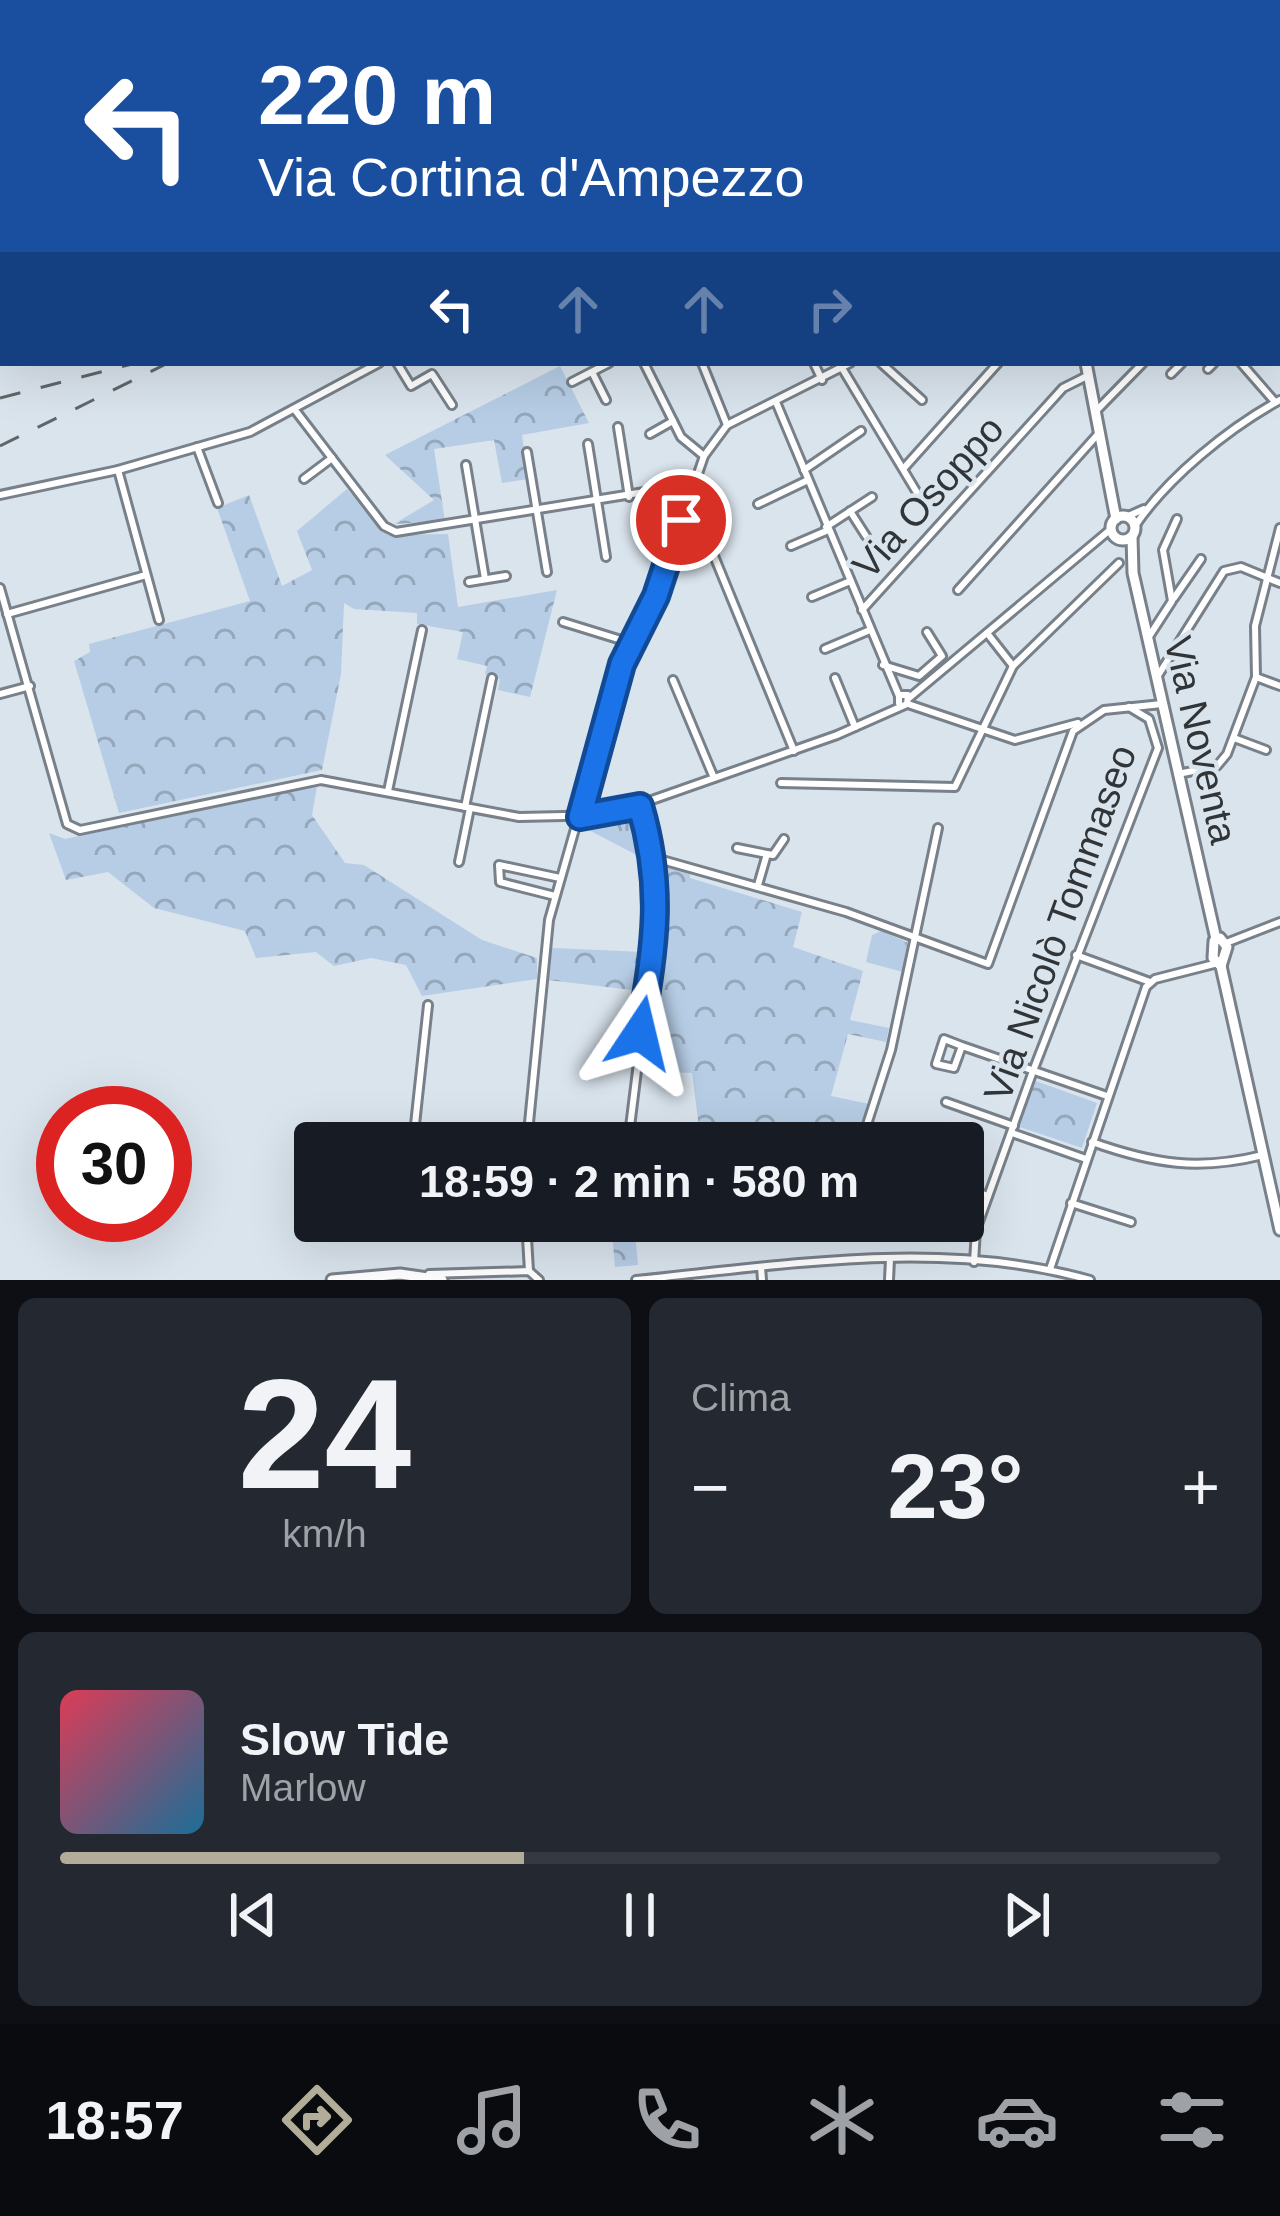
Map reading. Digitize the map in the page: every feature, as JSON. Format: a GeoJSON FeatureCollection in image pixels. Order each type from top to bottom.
{"type":"FeatureCollection","features":[{"type":"Feature","properties":{"kind":"street"},"geometry":{"type":"LineString","coordinates":[[0,494],[118,470],[250,432],[374,366]]}},
{"type":"Feature","properties":{"kind":"street"},"geometry":{"type":"LineString","coordinates":[[399,366],[411,386],[432,374],[452,406]]}},
{"type":"Feature","properties":{"kind":"street"},"geometry":{"type":"LineString","coordinates":[[572,382],[603,366]]}},
{"type":"Feature","properties":{"kind":"street"},"geometry":{"type":"LineString","coordinates":[[647,366],[681,437],[704,456]]}},
{"type":"Feature","properties":{"kind":"street"},"geometry":{"type":"LineString","coordinates":[[703,366],[727,425]]}},
{"type":"Feature","properties":{"kind":"street"},"geometry":{"type":"LineString","coordinates":[[815,366],[822,380]]}},
{"type":"Feature","properties":{"kind":"street"},"geometry":{"type":"LineString","coordinates":[[529,1122],[538,1070],[546,934],[555,896],[631,643],[656,596],[704,456],[727,425],[846,366],[920,496]]}},
{"type":"Feature","properties":{"kind":"street"},"geometry":{"type":"LineString","coordinates":[[884,366],[922,400]]}},
{"type":"Feature","properties":{"kind":"street"},"geometry":{"type":"LineString","coordinates":[[903,469],[995,366]]}},
{"type":"Feature","properties":{"kind":"street"},"geometry":{"type":"LineString","coordinates":[[1096,410],[1141,366]]}},
{"type":"Feature","properties":{"kind":"street"},"geometry":{"type":"LineString","coordinates":[[1171,374],[1179,366]]}},
{"type":"Feature","properties":{"kind":"street"},"geometry":{"type":"LineString","coordinates":[[0,588],[71,828],[321,780],[532,818],[580,817],[640,806],[794,751],[855,727],[904,700],[1278,401],[1244,366]]}},
{"type":"Feature","properties":{"kind":"street","name":"Via Noventa"},"geometry":{"type":"LineString","coordinates":[[1087,369],[1153,663],[1162,735],[1221,941]]}},
{"type":"Feature","properties":{"kind":"street","name":"Via Osoppo"},"geometry":{"type":"LineString","coordinates":[[862,610],[1063,388],[1087,369]]}},
{"type":"Feature","properties":{"kind":"street"},"geometry":{"type":"LineString","coordinates":[[592,372],[607,400]]}},
{"type":"Feature","properties":{"kind":"street"},"geometry":{"type":"LineString","coordinates":[[776,402],[883,665],[904,700],[1008,739],[1060,738],[1065,747]]}},
{"type":"Feature","properties":{"kind":"street"},"geometry":{"type":"LineString","coordinates":[[295,410],[391,531],[478,522],[694,484]]}},
{"type":"Feature","properties":{"kind":"street"},"geometry":{"type":"LineString","coordinates":[[650,434],[673,422]]}},
{"type":"Feature","properties":{"kind":"street"},"geometry":{"type":"LineString","coordinates":[[618,427],[629,497]]}},
{"type":"Feature","properties":{"kind":"street"},"geometry":{"type":"LineString","coordinates":[[804,470],[861,431]]}},
{"type":"Feature","properties":{"kind":"street"},"geometry":{"type":"LineString","coordinates":[[958,590],[1102,432]]}},
{"type":"Feature","properties":{"kind":"street"},"geometry":{"type":"LineString","coordinates":[[588,444],[607,557]]}},
{"type":"Feature","properties":{"kind":"street"},"geometry":{"type":"LineString","coordinates":[[197,447],[218,503]]}},
{"type":"Feature","properties":{"kind":"street"},"geometry":{"type":"LineString","coordinates":[[527,452],[547,572]]}},
{"type":"Feature","properties":{"kind":"street"},"geometry":{"type":"LineString","coordinates":[[304,479],[332,458]]}},
{"type":"Feature","properties":{"kind":"street"},"geometry":{"type":"LineString","coordinates":[[466,464],[485,579]]}},
{"type":"Feature","properties":{"kind":"street"},"geometry":{"type":"LineString","coordinates":[[118,470],[159,620]]}},
{"type":"Feature","properties":{"kind":"street"},"geometry":{"type":"LineString","coordinates":[[758,504],[808,480]]}},
{"type":"Feature","properties":{"kind":"street"},"geometry":{"type":"LineString","coordinates":[[663,493],[696,512],[794,751]]}},
{"type":"Feature","properties":{"kind":"street"},"geometry":{"type":"LineString","coordinates":[[791,546],[872,497]]}},
{"type":"Feature","properties":{"kind":"street"},"geometry":{"type":"LineString","coordinates":[[850,511],[866,536]]}},
{"type":"Feature","properties":{"kind":"street","name":"Via Noventa"},"geometry":{"type":"LineString","coordinates":[[1172,602],[1163,550],[1177,519]]}},
{"type":"Feature","properties":{"kind":"street"},"geometry":{"type":"LineString","coordinates":[[1177,775],[1217,766],[1234,738],[1256,676],[1253,637],[1280,528]]}},
{"type":"Feature","properties":{"kind":"street","name":"Via Noventa"},"geometry":{"type":"LineString","coordinates":[[1148,639],[1201,559]]}},
{"type":"Feature","properties":{"kind":"street"},"geometry":{"type":"LineString","coordinates":[[782,783],[955,788],[1013,666],[1118,562]]}},
{"type":"Feature","properties":{"kind":"street"},"geometry":{"type":"LineString","coordinates":[[1156,678],[1224,571],[1240,567],[1280,583]]}},
{"type":"Feature","properties":{"kind":"street"},"geometry":{"type":"LineString","coordinates":[[7,614],[146,575]]}},
{"type":"Feature","properties":{"kind":"street"},"geometry":{"type":"LineString","coordinates":[[469,582],[506,576]]}},
{"type":"Feature","properties":{"kind":"street"},"geometry":{"type":"LineString","coordinates":[[812,597],[849,581]]}},
{"type":"Feature","properties":{"kind":"street","name":"Via Noventa"},"geometry":{"type":"LineString","coordinates":[[1143,620],[1160,621]]}},
{"type":"Feature","properties":{"kind":"street"},"geometry":{"type":"LineString","coordinates":[[563,622],[631,643]]}},
{"type":"Feature","properties":{"kind":"street"},"geometry":{"type":"LineString","coordinates":[[388,791],[422,630]]}},
{"type":"Feature","properties":{"kind":"street"},"geometry":{"type":"LineString","coordinates":[[825,649],[870,630]]}},
{"type":"Feature","properties":{"kind":"street"},"geometry":{"type":"LineString","coordinates":[[883,665],[919,676],[942,656],[927,632]]}},
{"type":"Feature","properties":{"kind":"street"},"geometry":{"type":"LineString","coordinates":[[987,633],[1013,666]]}},
{"type":"Feature","properties":{"kind":"street"},"geometry":{"type":"LineString","coordinates":[[1153,663],[1167,659]]}},
{"type":"Feature","properties":{"kind":"street"},"geometry":{"type":"LineString","coordinates":[[1256,676],[1280,686]]}},
{"type":"Feature","properties":{"kind":"street"},"geometry":{"type":"LineString","coordinates":[[459,862],[492,678]]}},
{"type":"Feature","properties":{"kind":"street"},"geometry":{"type":"LineString","coordinates":[[835,678],[855,727]]}},
{"type":"Feature","properties":{"kind":"street"},"geometry":{"type":"LineString","coordinates":[[673,680],[714,778]]}},
{"type":"Feature","properties":{"kind":"street"},"geometry":{"type":"LineString","coordinates":[[0,694],[30,686]]}},
{"type":"Feature","properties":{"kind":"street"},"geometry":{"type":"LineString","coordinates":[[1038,737],[1127,706],[1158,705]]}},
{"type":"Feature","properties":{"kind":"street"},"geometry":{"type":"LineString","coordinates":[[1149,719],[1158,705]]}},
{"type":"Feature","properties":{"kind":"street"},"geometry":{"type":"LineString","coordinates":[[1127,706],[1149,719],[1162,735]]}},
{"type":"Feature","properties":{"kind":"street"},"geometry":{"type":"LineString","coordinates":[[655,858],[758,886],[991,963],[1065,747],[1082,722]]}},
{"type":"Feature","properties":{"kind":"street","name":"Via Nicolò Tommaseo"},"geometry":{"type":"LineString","coordinates":[[974,1262],[976,1230],[988,1196],[1162,735]]}},
{"type":"Feature","properties":{"kind":"street"},"geometry":{"type":"LineString","coordinates":[[1234,738],[1266,750]]}},
{"type":"Feature","properties":{"kind":"street"},"geometry":{"type":"LineString","coordinates":[[631,1122],[657,921],[655,858],[640,806]]}},
{"type":"Feature","properties":{"kind":"street"},"geometry":{"type":"LineString","coordinates":[[868,1122],[891,1050],[938,828]]}},
{"type":"Feature","properties":{"kind":"street"},"geometry":{"type":"LineString","coordinates":[[737,848],[773,855],[784,838]]}},
{"type":"Feature","properties":{"kind":"street"},"geometry":{"type":"LineString","coordinates":[[758,886],[767,854]]}},
{"type":"Feature","properties":{"kind":"street"},"geometry":{"type":"LineString","coordinates":[[555,896],[500,882],[499,866],[560,878]]}},
{"type":"Feature","properties":{"kind":"street"},"geometry":{"type":"LineString","coordinates":[[1280,922],[1221,941],[1218,965],[1263,1155],[1275,1184],[1280,1230]]}},
{"type":"Feature","properties":{"kind":"street"},"geometry":{"type":"LineString","coordinates":[[1076,955],[1150,982],[1218,965]]}},
{"type":"Feature","properties":{"kind":"street"},"geometry":{"type":"LineString","coordinates":[[1051,1269],[1150,982]]}},
{"type":"Feature","properties":{"kind":"street"},"geometry":{"type":"LineString","coordinates":[[415,1122],[428,1004]]}},
{"type":"Feature","properties":{"kind":"street"},"geometry":{"type":"LineString","coordinates":[[962,1046],[954,1068],[936,1064],[944,1039],[1107,1096]]}},
{"type":"Feature","properties":{"kind":"street"},"geometry":{"type":"LineString","coordinates":[[946,1102],[1087,1159]]}},
{"type":"Feature","properties":{"kind":"street"},"geometry":{"type":"LineString","coordinates":[[1092,1142],[1174,1166],[1211,1167],[1263,1155]]}},
{"type":"Feature","properties":{"kind":"street"},"geometry":{"type":"LineString","coordinates":[[984,1195],[988,1196]]}},
{"type":"Feature","properties":{"kind":"street"},"geometry":{"type":"LineString","coordinates":[[1071,1203],[1131,1222]]}},
{"type":"Feature","properties":{"kind":"street"},"geometry":{"type":"LineString","coordinates":[[332,1280],[419,1275],[536,1277],[530,1242]]}},
{"type":"Feature","properties":{"kind":"street"},"geometry":{"type":"LineString","coordinates":[[889,1280],[890,1259]]}},
{"type":"Feature","properties":{"kind":"street"},"geometry":{"type":"LineString","coordinates":[[636,1280],[890,1259],[1051,1269],[1088,1280]]}},
{"type":"Feature","properties":{"kind":"street"},"geometry":{"type":"LineString","coordinates":[[761,1267],[762,1280]]}},
{"type":"Feature","properties":{"kind":"street"},"geometry":{"type":"LineString","coordinates":[[730,1270],[730,1280]]}},
{"type":"Feature","properties":{"kind":"street"},"geometry":{"type":"LineString","coordinates":[[419,1275],[442,1280]]}},
{"type":"Feature","properties":{"kind":"green space"},"geometry":{"type":"Polygon","coordinates":[[[560,366],[589,423],[522,435],[528,479],[502,483],[494,440],[434,449],[445,521],[394,524],[434,500],[385,455],[560,366]]]}},
{"type":"Feature","properties":{"kind":"green space"},"geometry":{"type":"Polygon","coordinates":[[[347,489],[388,535],[448,534],[458,607],[557,590],[530,697],[498,690],[500,679],[485,674],[487,666],[457,659],[463,632],[417,624],[417,613],[354,609],[344,603],[341,674],[322,770],[119,813],[74,661],[90,652],[89,644],[250,601],[217,508],[249,495],[282,586],[312,570],[297,531],[347,489]]]}},
{"type":"Feature","properties":{"kind":"green space"},"geometry":{"type":"Polygon","coordinates":[[[317,786],[312,815],[345,863],[364,865],[482,940],[537,958],[537,979],[422,996],[406,965],[371,958],[334,966],[316,952],[256,958],[245,931],[154,908],[108,872],[66,880],[49,833],[65,839],[317,786]]]}},
{"type":"Feature","properties":{"kind":"green space"},"geometry":{"type":"Polygon","coordinates":[[[635,816],[650,862],[583,827],[587,823],[635,816]]]}},
{"type":"Feature","properties":{"kind":"green space"},"geometry":{"type":"Polygon","coordinates":[[[669,866],[690,871],[690,878],[802,912],[793,947],[863,971],[850,1020],[889,1028],[886,1042],[848,1034],[831,1096],[869,1104],[862,1122],[698,1122],[692,1073],[639,1071],[658,959],[661,875],[669,866]]]}},
{"type":"Feature","properties":{"kind":"green space"},"geometry":{"type":"Polygon","coordinates":[[[881,931],[907,942],[903,972],[866,962],[872,935],[881,931]]]}},
{"type":"Feature","properties":{"kind":"green space"},"geometry":{"type":"Polygon","coordinates":[[[552,948],[645,952],[640,991],[548,980],[552,948]]]}},
{"type":"Feature","properties":{"kind":"green space"},"geometry":{"type":"Polygon","coordinates":[[[1033,1080],[1097,1103],[1082,1148],[1017,1126],[1033,1080]]]}},
{"type":"Feature","properties":{"kind":"green space"},"geometry":{"type":"Polygon","coordinates":[[[613,1242],[636,1242],[638,1265],[615,1267],[613,1242]]]}},
{"type":"Feature","properties":{"kind":"railway"},"geometry":{"type":"LineString","coordinates":[[0,398],[124,366]]}},
{"type":"Feature","properties":{"kind":"railway"},"geometry":{"type":"LineString","coordinates":[[0,446],[162,366]]}},
{"type":"Feature","properties":{"kind":"route"},"geometry":{"type":"LineString","coordinates":[[640,1033],[657,921],[655,858],[640,806],[580,817],[622,664],[656,596],[681,520]]}}]}
